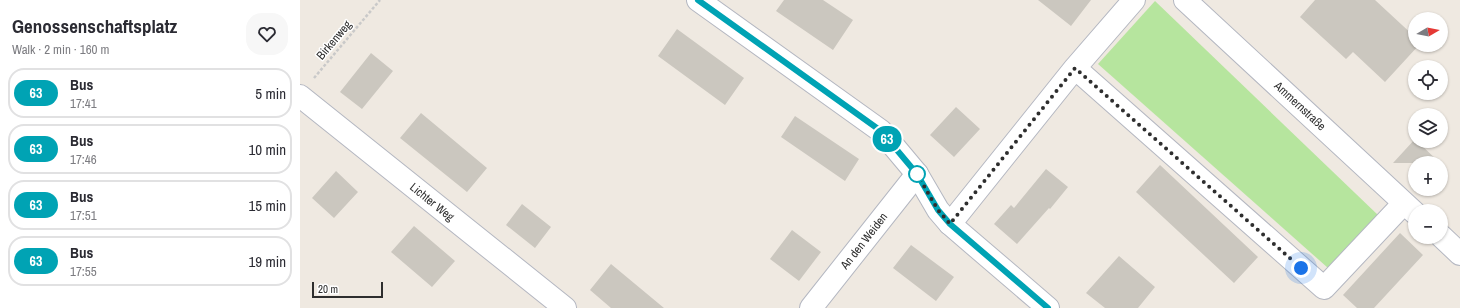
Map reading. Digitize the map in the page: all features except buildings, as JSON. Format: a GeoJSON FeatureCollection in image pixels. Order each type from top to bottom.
{"type":"FeatureCollection","features":[{"type":"Feature","properties":{"kind":"street"},"geometry":{"type":"LineString","coordinates":[[698,0],[881,131],[917,174],[938,210],[950,224],[1048,308]]}},
{"type":"Feature","properties":{"kind":"street"},"geometry":{"type":"LineString","coordinates":[[950,224],[1075,68],[1134,0]]}},
{"type":"Feature","properties":{"kind":"street","name":"Ammernstraße"},"geometry":{"type":"LineString","coordinates":[[1185,0],[1408,206]]}},
{"type":"Feature","properties":{"kind":"street"},"geometry":{"type":"LineString","coordinates":[[1075,68],[1324,288],[1408,210]]}},
{"type":"Feature","properties":{"kind":"street","name":"Lichter Weg"},"geometry":{"type":"LineString","coordinates":[[306,88],[565,308]]}},
{"type":"Feature","properties":{"kind":"street","name":"An den Weiden"},"geometry":{"type":"LineString","coordinates":[[811,308],[917,174]]}},
{"type":"Feature","properties":{"kind":"street"},"geometry":{"type":"LineString","coordinates":[[1448,243],[1460,254]]}},
{"type":"Feature","properties":{"kind":"path","name":"Birkenweg"},"geometry":{"type":"LineString","coordinates":[[306,88],[380,0]]}},
{"type":"Feature","properties":{"kind":"green space"},"geometry":{"type":"Polygon","coordinates":[[[1155,1],[1379,216],[1328,268],[1098,64],[1155,1]]]}},
{"type":"Feature","properties":{"kind":"bus line","name":"63"},"geometry":{"type":"LineString","coordinates":[[698,0],[881,131],[917,174],[938,210],[950,224],[1048,308]]}},
{"type":"Feature","properties":{"kind":"route"},"geometry":{"type":"LineString","coordinates":[[917,174],[938,210],[950,224],[1075,68],[1301,268]]}}]}
